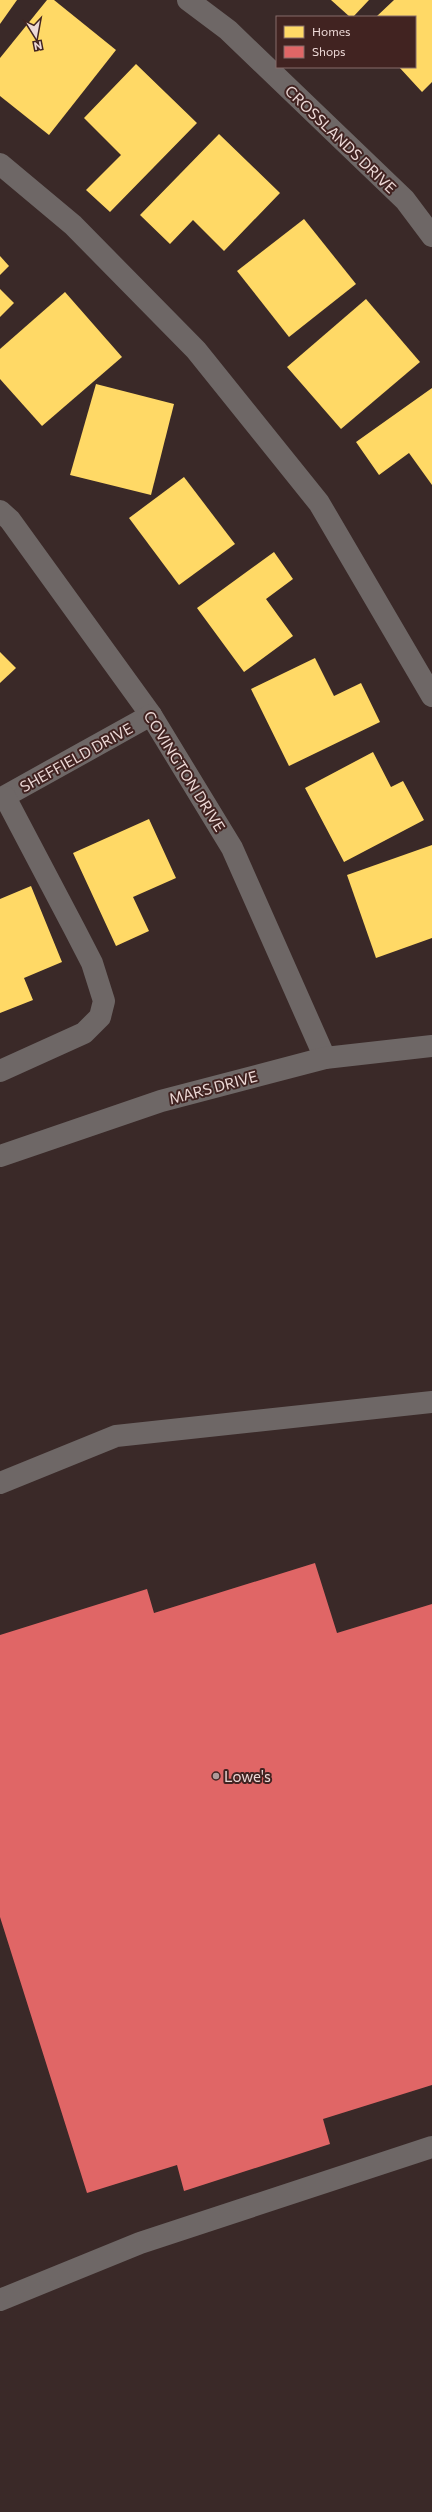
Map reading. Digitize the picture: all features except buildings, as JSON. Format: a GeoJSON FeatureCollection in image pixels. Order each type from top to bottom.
{"type":"FeatureCollection","features":[{"type":"Feature","properties":{"kind":"street","name":"CROSSLANDS DRIVE"},"geometry":{"type":"LineString","coordinates":[[188,0],[228,30],[405,200],[432,236]]}},
{"type":"Feature","properties":{"kind":"street"},"geometry":{"type":"LineString","coordinates":[[0,164],[73,225],[196,350],[319,503],[432,696]]}},
{"type":"Feature","properties":{"kind":"street","name":"COVINGTON DRIVE"},"geometry":{"type":"LineString","coordinates":[[0,511],[10,520],[151,715],[232,848],[325,1058]]}},
{"type":"Feature","properties":{"kind":"street","name":"SHEFFIELD DRIVE"},"geometry":{"type":"LineString","coordinates":[[2,798],[151,715]]}},
{"type":"Feature","properties":{"kind":"street"},"geometry":{"type":"LineString","coordinates":[[0,1071],[84,1033],[100,1017],[104,1001],[102,989],[75,930],[2,798]]}},
{"type":"Feature","properties":{"kind":"street","name":"MARS DRIVE"},"geometry":{"type":"LineString","coordinates":[[0,1156],[161,1101],[325,1058],[432,1046]]}},
{"type":"Feature","properties":{"kind":"street"},"geometry":{"type":"LineString","coordinates":[[0,1483],[116,1436],[432,1402]]}},
{"type":"Feature","properties":{"kind":"street"},"geometry":{"type":"LineString","coordinates":[[0,2300],[140,2243],[432,2147]]}},
{"type":"Feature","properties":{"kind":"place","name":"Lowe's"},"geometry":{"type":"Point","coordinates":[216,1776]}}]}
